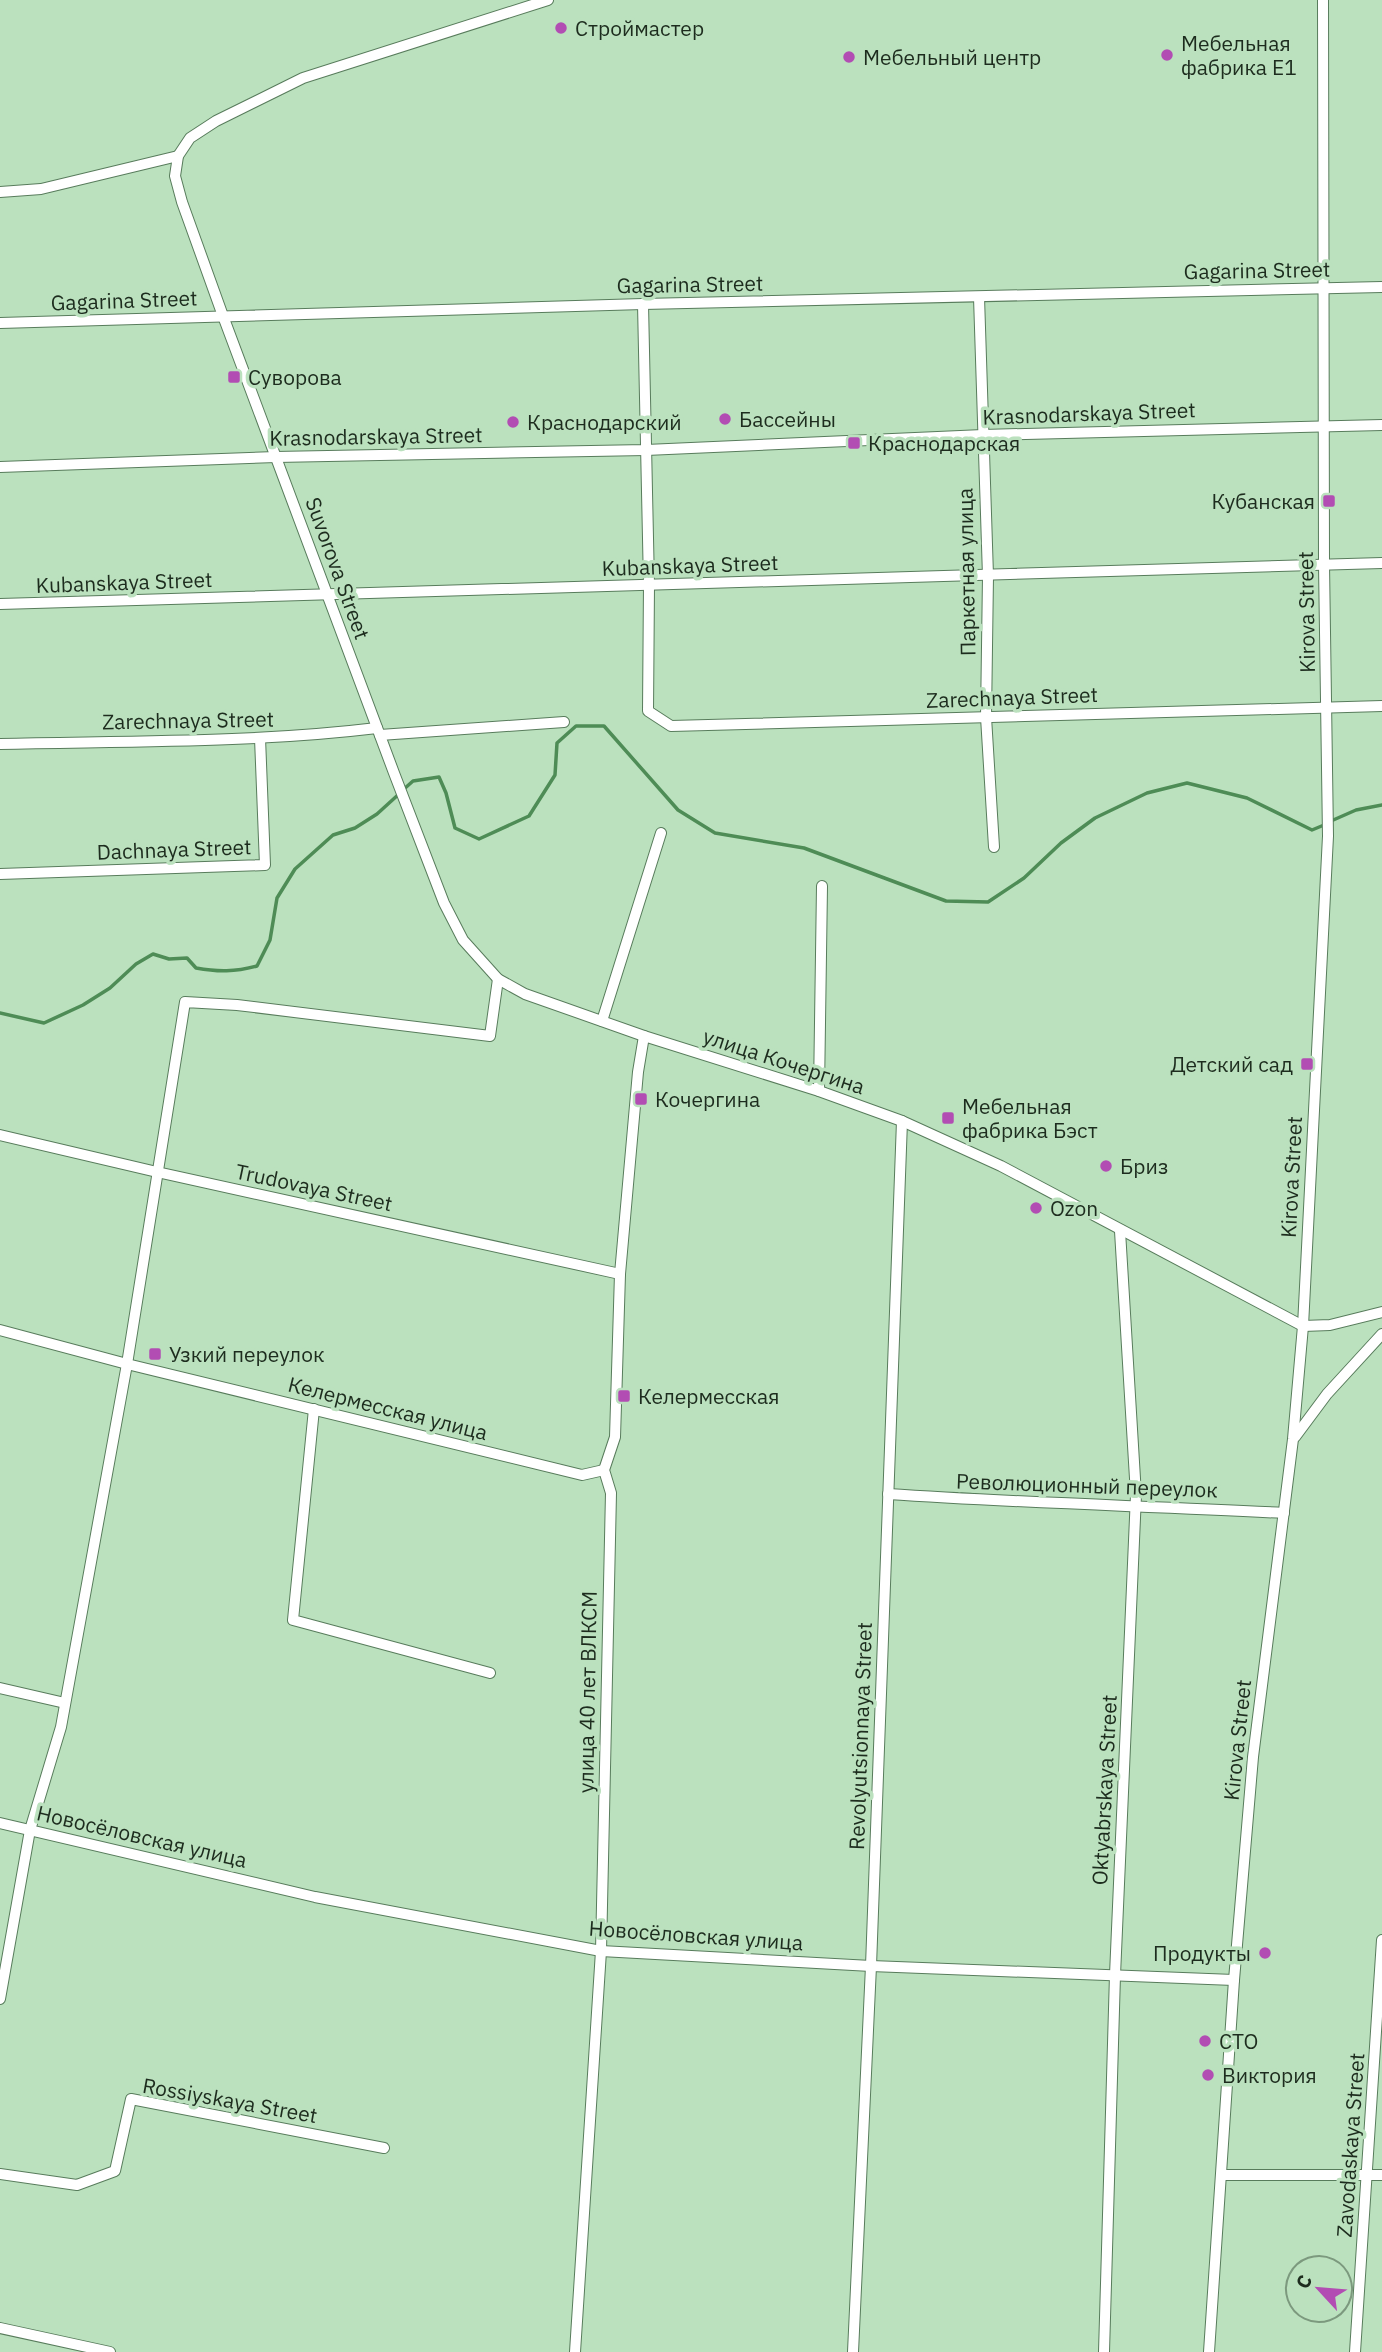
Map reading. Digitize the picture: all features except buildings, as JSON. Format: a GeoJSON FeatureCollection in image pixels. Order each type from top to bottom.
{"type":"FeatureCollection","features":[{"type":"Feature","properties":{"kind":"street"},"geometry":{"type":"LineString","coordinates":[[0,192],[41,189],[178,156],[190,138],[216,121],[303,78],[548,0]]}},
{"type":"Feature","properties":{"kind":"street","name":"Kirova Street"},"geometry":{"type":"LineString","coordinates":[[1209,2352],[1234,1980],[1253,1757],[1293,1439],[1303,1326],[1328,836],[1324,564],[1323,0]]}},
{"type":"Feature","properties":{"kind":"street","name":"Suvorova Street"},"geometry":{"type":"LineString","coordinates":[[178,156],[175,176],[182,202],[444,903],[463,940],[498,979]]}},
{"type":"Feature","properties":{"kind":"street","name":"Gagarina Street"},"geometry":{"type":"LineString","coordinates":[[0,323],[643,304],[1382,287]]}},
{"type":"Feature","properties":{"kind":"street","name":"Паркетная улица"},"geometry":{"type":"LineString","coordinates":[[979,297],[988,576],[986,717],[993,847]]}},
{"type":"Feature","properties":{"kind":"street"},"geometry":{"type":"LineString","coordinates":[[643,304],[649,586]]}},
{"type":"Feature","properties":{"kind":"street","name":"Krasnodarskaya Street"},"geometry":{"type":"LineString","coordinates":[[0,467],[276,457],[646,450],[983,435],[1382,425]]}},
{"type":"Feature","properties":{"kind":"street","name":"Kubanskaya Street"},"geometry":{"type":"LineString","coordinates":[[0,604],[1382,563]]}},
{"type":"Feature","properties":{"kind":"street","name":"Zarechnaya Street"},"geometry":{"type":"LineString","coordinates":[[649,586],[648,711],[671,726],[1382,706]]}},
{"type":"Feature","properties":{"kind":"street","name":"Zarechnaya Street"},"geometry":{"type":"LineString","coordinates":[[0,744],[260,738],[564,722]]}},
{"type":"Feature","properties":{"kind":"street","name":"Dachnaya Street"},"geometry":{"type":"LineString","coordinates":[[0,874],[265,864],[260,738]]}},
{"type":"Feature","properties":{"kind":"street"},"geometry":{"type":"LineString","coordinates":[[602,1021],[661,834]]}},
{"type":"Feature","properties":{"kind":"street"},"geometry":{"type":"LineString","coordinates":[[819,1091],[822,886]]}},
{"type":"Feature","properties":{"kind":"street"},"geometry":{"type":"LineString","coordinates":[[0,1999],[30,1830],[61,1727],[127,1364],[185,1002],[237,1005],[490,1036],[498,979]]}},
{"type":"Feature","properties":{"kind":"street","name":"улица Кочергина"},"geometry":{"type":"LineString","coordinates":[[498,979],[525,995],[819,1091],[902,1121],[1001,1166],[1303,1326]]}},
{"type":"Feature","properties":{"kind":"street","name":"улица 40 лет ВЛКСМ"},"geometry":{"type":"LineString","coordinates":[[575,2352],[601,1951],[611,1493],[604,1470],[615,1437],[620,1274],[638,1072],[644,1036]]}},
{"type":"Feature","properties":{"kind":"street","name":"Revolyutsionnaya Street"},"geometry":{"type":"LineString","coordinates":[[853,2352],[871,1966],[902,1121]]}},
{"type":"Feature","properties":{"kind":"street","name":"Trudovaya Street"},"geometry":{"type":"LineString","coordinates":[[0,1135],[620,1274]]}},
{"type":"Feature","properties":{"kind":"street","name":"Oktyabrskaya Street"},"geometry":{"type":"LineString","coordinates":[[1104,2352],[1115,1975],[1135,1505],[1120,1231]]}},
{"type":"Feature","properties":{"kind":"street"},"geometry":{"type":"LineString","coordinates":[[1303,1326],[1330,1325],[1382,1312]]}},
{"type":"Feature","properties":{"kind":"street","name":"Келермесская улица"},"geometry":{"type":"LineString","coordinates":[[0,1330],[127,1364],[582,1475],[604,1470]]}},
{"type":"Feature","properties":{"kind":"street"},"geometry":{"type":"LineString","coordinates":[[1293,1439],[1328,1394],[1382,1334]]}},
{"type":"Feature","properties":{"kind":"street"},"geometry":{"type":"LineString","coordinates":[[314,1409],[293,1620],[490,1673]]}},
{"type":"Feature","properties":{"kind":"street","name":"Революционный переулок"},"geometry":{"type":"LineString","coordinates":[[888,1494],[1015,1503],[1135,1505],[1284,1513]]}},
{"type":"Feature","properties":{"kind":"street"},"geometry":{"type":"LineString","coordinates":[[0,1688],[65,1703]]}},
{"type":"Feature","properties":{"kind":"street","name":"Новосёловская улица"},"geometry":{"type":"LineString","coordinates":[[0,1823],[315,1897],[601,1951],[871,1966],[1234,1980]]}},
{"type":"Feature","properties":{"kind":"street","name":"Zavodaskaya Street"},"geometry":{"type":"LineString","coordinates":[[1355,2352],[1382,1940]]}},
{"type":"Feature","properties":{"kind":"street","name":"Rossiyskaya Street"},"geometry":{"type":"LineString","coordinates":[[0,2174],[77,2185],[115,2171],[131,2099],[384,2148]]}},
{"type":"Feature","properties":{"kind":"street"},"geometry":{"type":"LineString","coordinates":[[1222,2175],[1382,2175]]}},
{"type":"Feature","properties":{"kind":"street"},"geometry":{"type":"LineString","coordinates":[[0,2328],[110,2352]]}},
{"type":"Feature","properties":{"kind":"waterway"},"geometry":{"type":"LineString","coordinates":[[404,789],[413,781],[439,777],[455,828],[479,839],[529,816],[555,775],[557,743],[576,726],[604,726],[678,810],[715,833],[804,848],[946,901],[988,902],[1024,878],[1061,843],[1095,818],[1147,793],[1187,783],[1247,798],[1312,830],[1324,825]]}},
{"type":"Feature","properties":{"kind":"waterway"},"geometry":{"type":"LineString","coordinates":[[0,1013],[44,1023],[83,1005],[110,988],[136,964],[153,954],[169,959],[187,958],[196,968],[212,970],[257,966],[270,940],[277,898],[295,869],[333,835],[355,828],[377,814],[399,794]]}},
{"type":"Feature","properties":{"kind":"waterway"},"geometry":{"type":"LineString","coordinates":[[1331,821],[1356,810],[1382,805]]}},
{"type":"Feature","properties":{"kind":"place","name":"Строймастер"},"geometry":{"type":"Point","coordinates":[561,28]}},
{"type":"Feature","properties":{"kind":"place","name":"Мебельная фабрика Е1"},"geometry":{"type":"Point","coordinates":[1167,55]}},
{"type":"Feature","properties":{"kind":"place","name":"Мебельный центр"},"geometry":{"type":"Point","coordinates":[849,57]}},
{"type":"Feature","properties":{"kind":"place","name":"Суворова"},"geometry":{"type":"Point","coordinates":[234,377]}},
{"type":"Feature","properties":{"kind":"place","name":"Бассейны"},"geometry":{"type":"Point","coordinates":[725,419]}},
{"type":"Feature","properties":{"kind":"place","name":"Краснодарский"},"geometry":{"type":"Point","coordinates":[513,422]}},
{"type":"Feature","properties":{"kind":"place","name":"Краснодарская"},"geometry":{"type":"Point","coordinates":[854,443]}},
{"type":"Feature","properties":{"kind":"place","name":"Кубанская"},"geometry":{"type":"Point","coordinates":[1329,501]}},
{"type":"Feature","properties":{"kind":"place","name":"Детский сад"},"geometry":{"type":"Point","coordinates":[1307,1064]}},
{"type":"Feature","properties":{"kind":"place","name":"Кочергина"},"geometry":{"type":"Point","coordinates":[641,1099]}},
{"type":"Feature","properties":{"kind":"place","name":"Мебельная фабрика Бэст"},"geometry":{"type":"Point","coordinates":[948,1118]}},
{"type":"Feature","properties":{"kind":"place","name":"Бриз"},"geometry":{"type":"Point","coordinates":[1106,1166]}},
{"type":"Feature","properties":{"kind":"place","name":"Ozon"},"geometry":{"type":"Point","coordinates":[1036,1208]}},
{"type":"Feature","properties":{"kind":"place","name":"Узкий переулок"},"geometry":{"type":"Point","coordinates":[155,1354]}},
{"type":"Feature","properties":{"kind":"place","name":"Келермесская"},"geometry":{"type":"Point","coordinates":[624,1396]}},
{"type":"Feature","properties":{"kind":"place","name":"Продукты"},"geometry":{"type":"Point","coordinates":[1265,1953]}},
{"type":"Feature","properties":{"kind":"place","name":"СТО"},"geometry":{"type":"Point","coordinates":[1205,2041]}},
{"type":"Feature","properties":{"kind":"place","name":"Виктория"},"geometry":{"type":"Point","coordinates":[1208,2075]}}]}
